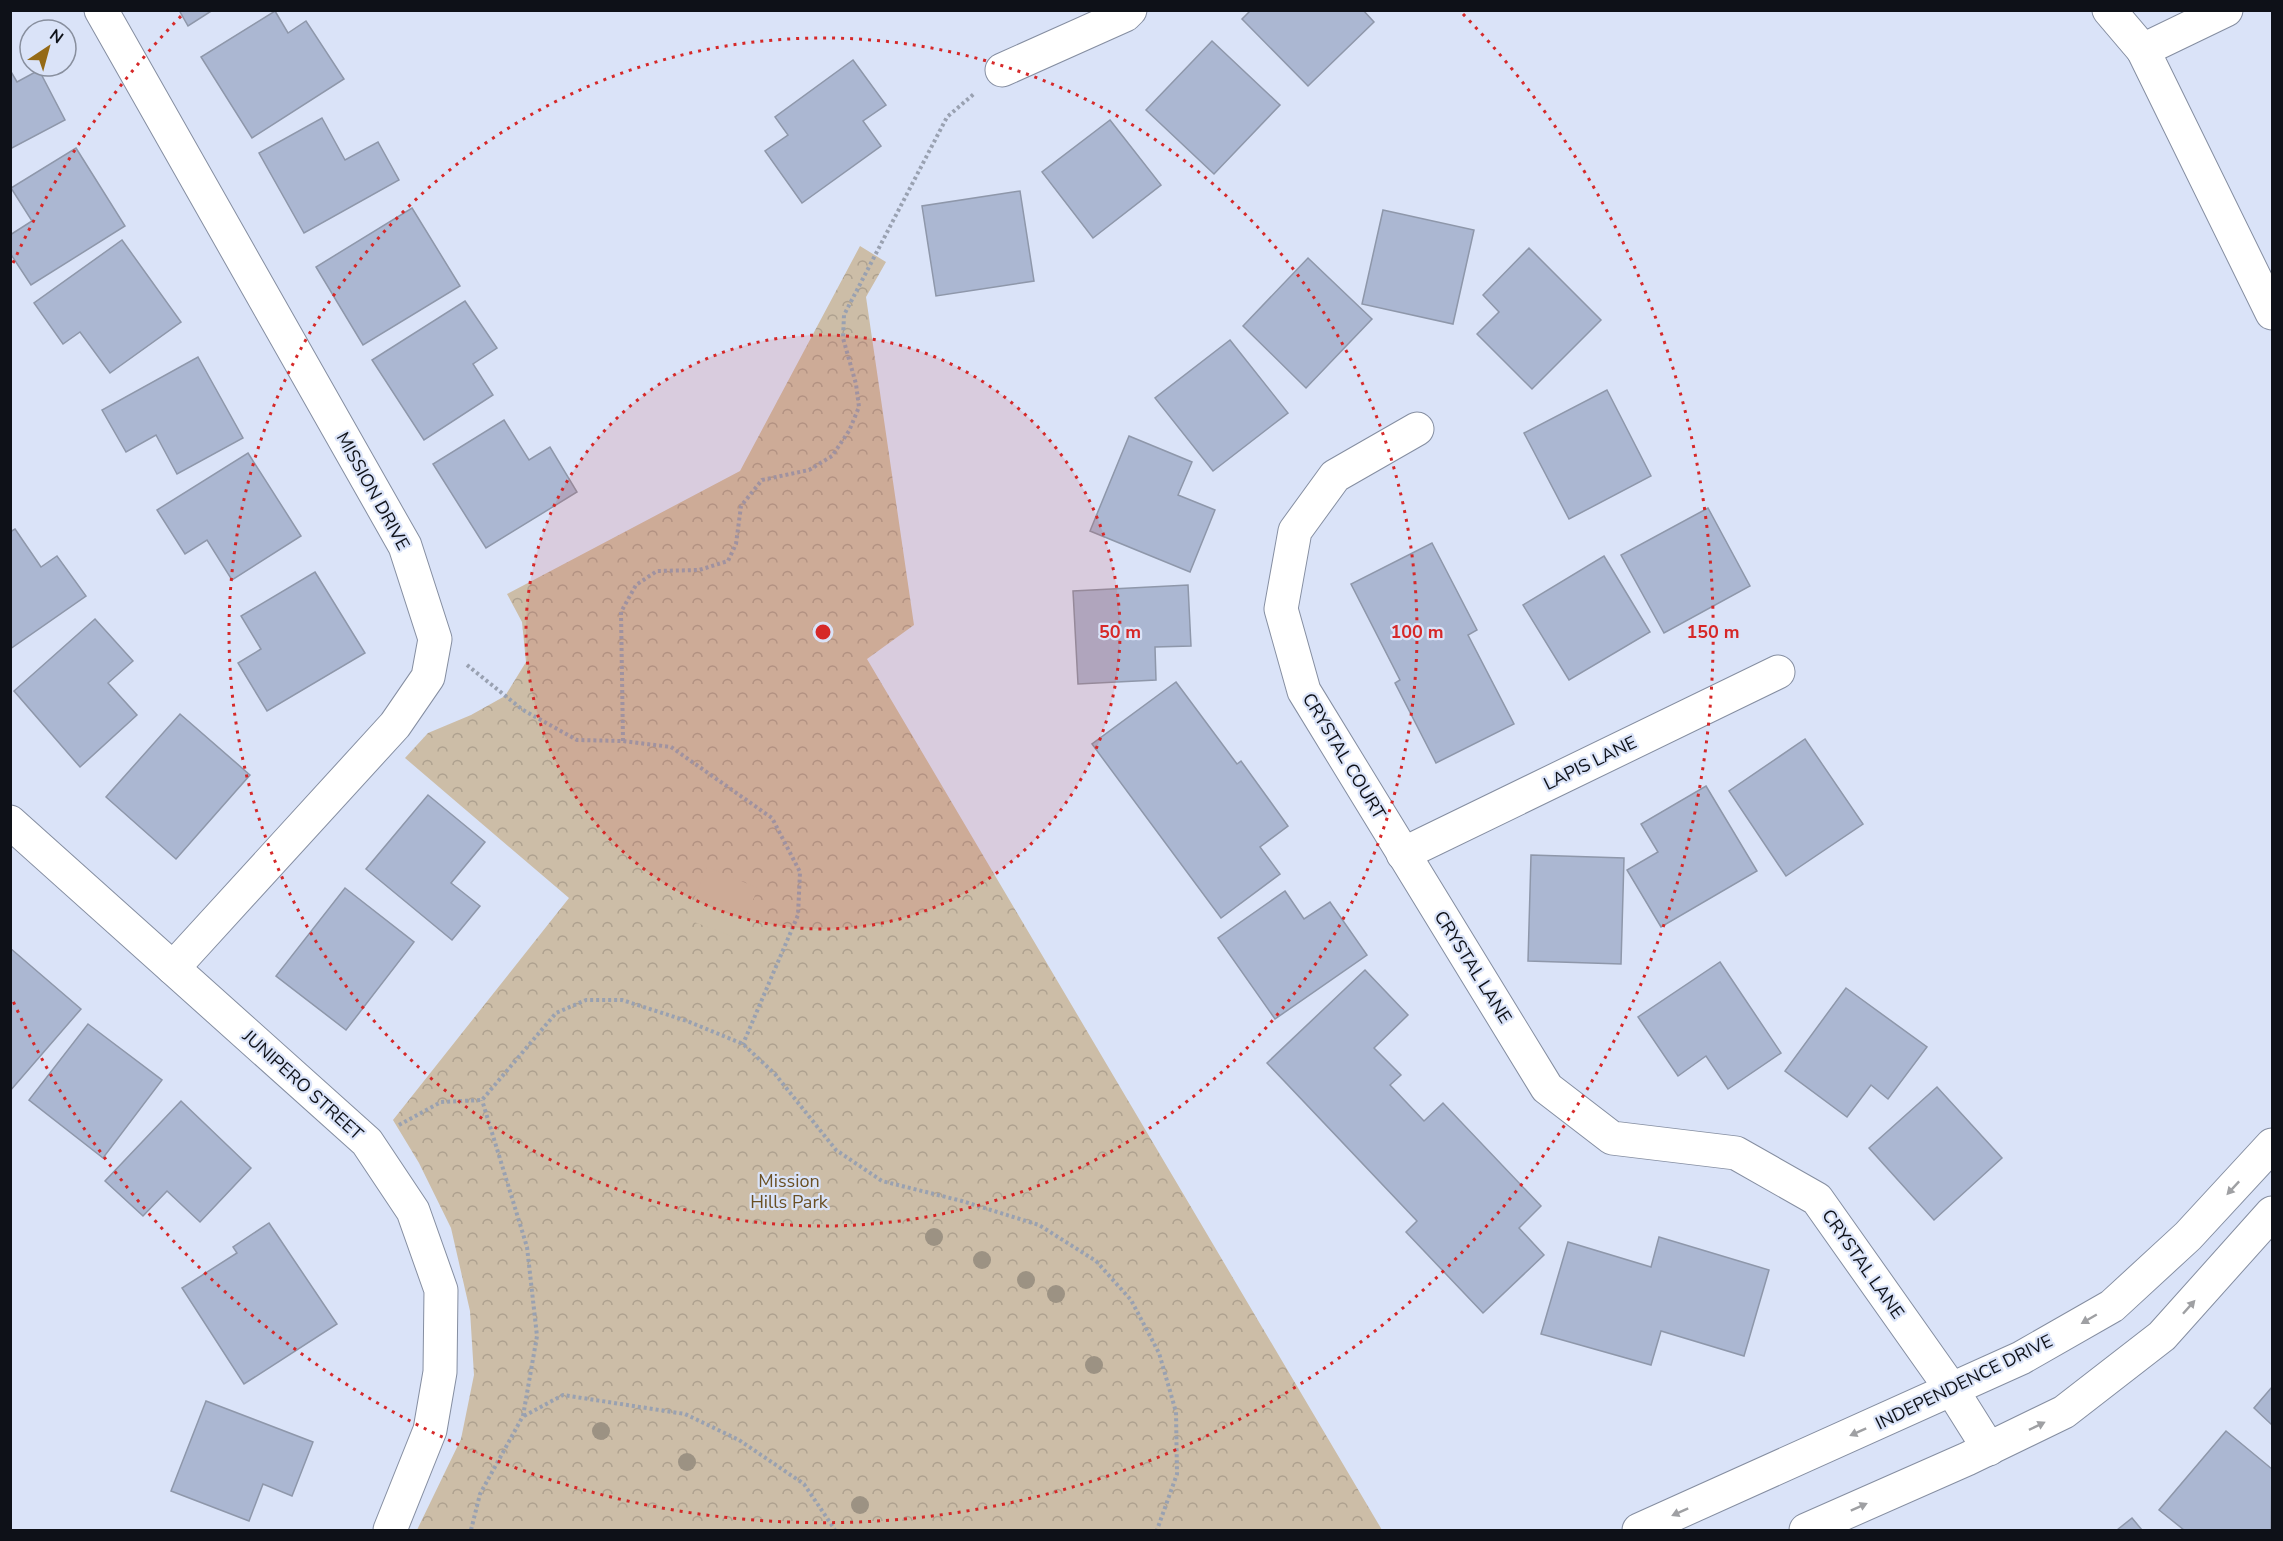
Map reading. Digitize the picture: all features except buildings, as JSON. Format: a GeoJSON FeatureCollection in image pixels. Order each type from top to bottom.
{"type":"FeatureCollection","features":[{"type":"Feature","properties":{"kind":"street","name":"MISSION DRIVE"},"geometry":{"type":"LineString","coordinates":[[101,10],[405,546],[435,639],[428,677],[395,725],[173,968]]}},
{"type":"Feature","properties":{"kind":"street"},"geometry":{"type":"LineString","coordinates":[[1002,70],[1125,15],[1130,10]]}},
{"type":"Feature","properties":{"kind":"street"},"geometry":{"type":"LineString","coordinates":[[2109,10],[2142,50],[2272,313]]}},
{"type":"Feature","properties":{"kind":"street"},"geometry":{"type":"LineString","coordinates":[[2142,50],[2226,10]]}},
{"type":"Feature","properties":{"kind":"street","name":"CRYSTAL COURT"},"geometry":{"type":"LineString","coordinates":[[1403,854],[1304,691],[1281,609],[1295,531],[1335,476],[1416,429]]}},
{"type":"Feature","properties":{"kind":"street","name":"LAPIS LANE"},"geometry":{"type":"LineString","coordinates":[[1403,854],[1778,672]]}},
{"type":"Feature","properties":{"kind":"street","name":"JUNIPERO STREET"},"geometry":{"type":"LineString","coordinates":[[10,822],[367,1142],[413,1211],[441,1290],[440,1372],[430,1430],[390,1530]]}},
{"type":"Feature","properties":{"kind":"street","name":"CRYSTAL LANE"},"geometry":{"type":"LineString","coordinates":[[1403,854],[1547,1088],[1612,1138],[1736,1153],[1817,1199],[1952,1390],[1989,1449]]}},
{"type":"Feature","properties":{"kind":"street","name":"INDEPENDENCE DRIVE"},"geometry":{"type":"LineString","coordinates":[[1639,1530],[2021,1358],[2112,1306],[2188,1236],[2272,1145]]}},
{"type":"Feature","properties":{"kind":"street"},"geometry":{"type":"LineString","coordinates":[[1806,1530],[1989,1449],[2064,1413],[2162,1336],[2272,1213]]}},
{"type":"Feature","properties":{"kind":"path"},"geometry":{"type":"LineString","coordinates":[[623,741],[621,612],[636,585],[657,571],[699,570],[728,561],[736,544],[741,506],[762,480],[809,470],[832,456],[849,431],[860,407],[843,338],[844,315],[947,117],[1002,70]]}},
{"type":"Feature","properties":{"kind":"path"},"geometry":{"type":"LineString","coordinates":[[435,639],[523,710],[577,740],[623,741],[671,747],[772,818],[800,872],[798,915],[743,1044]]}},
{"type":"Feature","properties":{"kind":"path"},"geometry":{"type":"LineString","coordinates":[[367,1142],[441,1102],[482,1100],[556,1013],[586,1000],[622,1000],[687,1021],[743,1044],[775,1074],[836,1150],[882,1181],[963,1201],[1039,1225],[1096,1261],[1131,1300],[1159,1353],[1176,1412],[1177,1474],[1157,1530]]}},
{"type":"Feature","properties":{"kind":"path"},"geometry":{"type":"LineString","coordinates":[[471,1530],[480,1494],[523,1416],[537,1336],[526,1246],[482,1100]]}},
{"type":"Feature","properties":{"kind":"path"},"geometry":{"type":"LineString","coordinates":[[523,1416],[562,1395],[685,1414],[739,1440],[804,1485],[835,1530]]}},
{"type":"Feature","properties":{"kind":"green space","name":"Mission Hills Park"},"geometry":{"type":"Polygon","coordinates":[[[860,246],[886,262],[866,297],[914,625],[867,659],[1382,1530],[417,1530],[461,1439],[474,1375],[470,1311],[451,1228],[419,1163],[393,1120],[569,898],[405,758],[428,733],[471,715],[505,696],[526,662],[522,622],[507,594],[740,471],[860,246]]]}},
{"type":"Feature","properties":{"kind":"green space"},"geometry":{"type":"Polygon","coordinates":[[[707,867],[758,888],[737,938],[686,919],[707,867]]]}}]}
